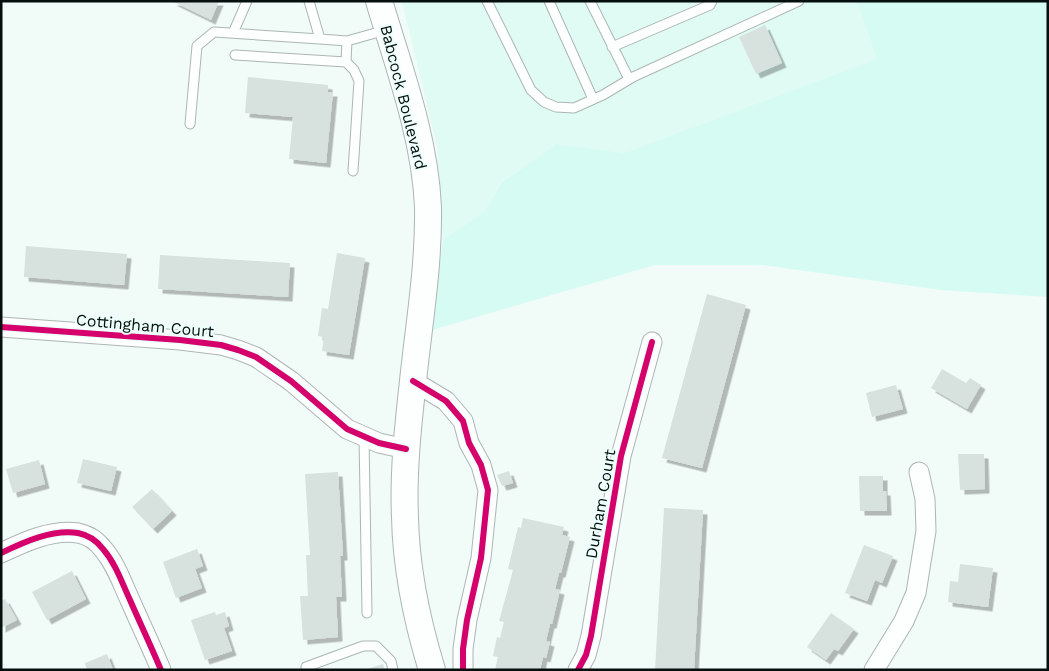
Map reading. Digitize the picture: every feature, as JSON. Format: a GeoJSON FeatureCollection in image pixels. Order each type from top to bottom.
{"type":"FeatureCollection","features":[{"type":"Feature","properties":{"kind":"main road","name":"Babcock Boulevard"},"geometry":{"type":"LineString","coordinates":[[379,1],[421,151],[428,205],[428,250],[406,449],[404,490],[406,546],[415,598],[432,670]]}},
{"type":"Feature","properties":{"kind":"street","name":"Cottingham Court"},"geometry":{"type":"LineString","coordinates":[[1,327],[180,340],[221,345],[238,350],[256,357],[273,368],[347,428],[364,437],[406,449]]}},
{"type":"Feature","properties":{"kind":"street","name":"Durham Court"},"geometry":{"type":"LineString","coordinates":[[578,670],[586,655],[591,636],[621,456],[652,342]]}},
{"type":"Feature","properties":{"kind":"street"},"geometry":{"type":"LineString","coordinates":[[413,381],[446,401],[463,421],[469,443],[481,465],[488,490],[481,558],[467,620],[463,649],[463,670]]}},
{"type":"Feature","properties":{"kind":"street"},"geometry":{"type":"LineString","coordinates":[[874,670],[904,621],[916,593],[926,531],[925,499],[919,472]]}},
{"type":"Feature","properties":{"kind":"street"},"geometry":{"type":"LineString","coordinates":[[1,553],[32,540],[65,532],[90,538],[103,549],[116,568],[161,670]]}},
{"type":"Feature","properties":{"kind":"lane"},"geometry":{"type":"LineString","coordinates":[[232,33],[246,1]]}},
{"type":"Feature","properties":{"kind":"lane"},"geometry":{"type":"LineString","coordinates":[[309,1],[320,39]]}},
{"type":"Feature","properties":{"kind":"lane"},"geometry":{"type":"LineString","coordinates":[[487,1],[531,90],[544,102],[556,107],[574,108],[629,79],[798,1]]}},
{"type":"Feature","properties":{"kind":"lane"},"geometry":{"type":"LineString","coordinates":[[548,1],[593,99]]}},
{"type":"Feature","properties":{"kind":"lane"},"geometry":{"type":"LineString","coordinates":[[590,1],[629,79]]}},
{"type":"Feature","properties":{"kind":"lane"},"geometry":{"type":"LineString","coordinates":[[612,47],[710,5],[712,1]]}},
{"type":"Feature","properties":{"kind":"lane"},"geometry":{"type":"LineString","coordinates":[[190,124],[196,46],[214,32],[347,41],[388,30]]}},
{"type":"Feature","properties":{"kind":"lane"},"geometry":{"type":"LineString","coordinates":[[346,62],[347,41]]}},
{"type":"Feature","properties":{"kind":"lane"},"geometry":{"type":"LineString","coordinates":[[235,55],[346,62],[354,70],[359,81],[353,171]]}},
{"type":"Feature","properties":{"kind":"lane"},"geometry":{"type":"LineString","coordinates":[[364,437],[368,614]]}},
{"type":"Feature","properties":{"kind":"lane"},"geometry":{"type":"LineString","coordinates":[[306,667],[363,646],[376,646],[391,661],[393,670]]}},
{"type":"Feature","properties":{"kind":"shaded area"},"geometry":{"type":"Polygon","coordinates":[[[402,1],[857,1],[877,59],[624,153],[556,144],[502,181],[484,212],[443,240],[437,146],[402,1]]]}},
{"type":"Feature","properties":{"kind":"shaded area"},"geometry":{"type":"Polygon","coordinates":[[[857,1],[1048,1],[1048,297],[941,290],[763,265],[655,265],[432,330],[443,240],[484,212],[502,182],[556,144],[624,153],[877,59],[857,1]]]}},
{"type":"Feature","properties":{"kind":"building"},"geometry":{"type":"Polygon","coordinates":[[[172,1],[219,1],[211,20],[172,1]]]}},
{"type":"Feature","properties":{"kind":"building"},"geometry":{"type":"Polygon","coordinates":[[[765,25],[782,63],[756,74],[739,37],[765,25]]]}},
{"type":"Feature","properties":{"kind":"building"},"geometry":{"type":"Polygon","coordinates":[[[248,77],[328,85],[328,92],[333,92],[326,163],[289,159],[293,117],[245,113],[248,77]]]}},
{"type":"Feature","properties":{"kind":"building"},"geometry":{"type":"Polygon","coordinates":[[[26,246],[127,254],[124,285],[24,277],[26,246]]]}},
{"type":"Feature","properties":{"kind":"building"},"geometry":{"type":"Polygon","coordinates":[[[337,253],[365,258],[349,355],[322,351],[324,337],[318,336],[322,308],[328,309],[337,253]]]}},
{"type":"Feature","properties":{"kind":"building"},"geometry":{"type":"Polygon","coordinates":[[[160,255],[290,263],[288,297],[158,289],[160,255]]]}},
{"type":"Feature","properties":{"kind":"building"},"geometry":{"type":"Polygon","coordinates":[[[707,294],[746,305],[702,468],[662,458],[707,294]]]}},
{"type":"Feature","properties":{"kind":"building"},"geometry":{"type":"Polygon","coordinates":[[[942,369],[966,383],[970,378],[981,385],[967,409],[931,388],[942,369]]]}},
{"type":"Feature","properties":{"kind":"building"},"geometry":{"type":"Polygon","coordinates":[[[896,385],[903,409],[872,417],[866,393],[896,385]]]}},
{"type":"Feature","properties":{"kind":"building"},"geometry":{"type":"Polygon","coordinates":[[[958,454],[984,454],[985,489],[960,490],[958,454]]]}},
{"type":"Feature","properties":{"kind":"building"},"geometry":{"type":"Polygon","coordinates":[[[83,459],[117,467],[111,491],[77,483],[83,459]]]}},
{"type":"Feature","properties":{"kind":"building"},"geometry":{"type":"Polygon","coordinates":[[[39,460],[45,484],[13,493],[6,469],[39,460]]]}},
{"type":"Feature","properties":{"kind":"building"},"geometry":{"type":"Polygon","coordinates":[[[509,471],[513,483],[502,486],[497,475],[509,471]]]}},
{"type":"Feature","properties":{"kind":"building"},"geometry":{"type":"Polygon","coordinates":[[[338,472],[343,556],[340,556],[342,597],[336,597],[338,637],[303,640],[300,596],[308,596],[306,555],[310,555],[305,474],[338,472]]]}},
{"type":"Feature","properties":{"kind":"building"},"geometry":{"type":"Polygon","coordinates":[[[859,476],[883,476],[883,491],[886,491],[887,511],[860,511],[859,476]]]}},
{"type":"Feature","properties":{"kind":"building"},"geometry":{"type":"Polygon","coordinates":[[[152,489],[172,511],[153,529],[132,507],[152,489]]]}},
{"type":"Feature","properties":{"kind":"building"},"geometry":{"type":"Polygon","coordinates":[[[664,508],[703,510],[694,670],[655,670],[664,508]]]}},
{"type":"Feature","properties":{"kind":"building"},"geometry":{"type":"Polygon","coordinates":[[[523,518],[564,527],[562,535],[570,537],[555,589],[560,590],[546,641],[550,642],[546,658],[543,657],[540,670],[495,670],[498,657],[493,656],[497,637],[500,638],[504,622],[499,621],[513,570],[508,569],[518,527],[521,528],[523,518]]]}},
{"type":"Feature","properties":{"kind":"building"},"geometry":{"type":"Polygon","coordinates":[[[864,545],[893,556],[882,583],[875,580],[867,601],[845,593],[864,545]]]}},
{"type":"Feature","properties":{"kind":"building"},"geometry":{"type":"Polygon","coordinates":[[[197,549],[203,566],[195,569],[202,588],[176,598],[163,562],[197,549]]]}},
{"type":"Feature","properties":{"kind":"building"},"geometry":{"type":"Polygon","coordinates":[[[960,564],[993,568],[988,607],[948,602],[950,581],[958,582],[960,564]]]}},
{"type":"Feature","properties":{"kind":"building"},"geometry":{"type":"Polygon","coordinates":[[[72,571],[86,599],[47,620],[32,592],[72,571]]]}},
{"type":"Feature","properties":{"kind":"building"},"geometry":{"type":"Polygon","coordinates":[[[5,599],[17,620],[1,628],[1,601],[5,599]]]}},
{"type":"Feature","properties":{"kind":"building"},"geometry":{"type":"Polygon","coordinates":[[[215,612],[216,615],[225,612],[229,626],[224,628],[232,651],[205,660],[191,620],[215,612]]]}},
{"type":"Feature","properties":{"kind":"building"},"geometry":{"type":"Polygon","coordinates":[[[831,613],[854,629],[838,651],[834,649],[826,660],[807,647],[831,613]]]}},
{"type":"Feature","properties":{"kind":"building"},"geometry":{"type":"Polygon","coordinates":[[[107,654],[113,670],[87,670],[85,663],[107,654]]]}},
{"type":"Feature","properties":{"kind":"building"},"geometry":{"type":"Polygon","coordinates":[[[383,664],[385,670],[367,670],[367,669],[383,664]]]}},
{"type":"Feature","properties":{"kind":"cycle path"},"geometry":{"type":"LineString","coordinates":[[1,327],[180,340],[221,345],[238,350],[256,357],[291,381],[347,429],[379,443],[406,449]]}},
{"type":"Feature","properties":{"kind":"cycle path"},"geometry":{"type":"LineString","coordinates":[[578,670],[586,655],[591,636],[621,456],[652,342]]}},
{"type":"Feature","properties":{"kind":"cycle path"},"geometry":{"type":"LineString","coordinates":[[413,381],[446,401],[463,421],[469,443],[481,465],[488,490],[481,558],[467,620],[463,649],[463,670]]}},
{"type":"Feature","properties":{"kind":"cycle path"},"geometry":{"type":"LineString","coordinates":[[1,553],[29,541],[58,533],[78,533],[95,541],[108,555],[115,567],[161,670]]}}]}
